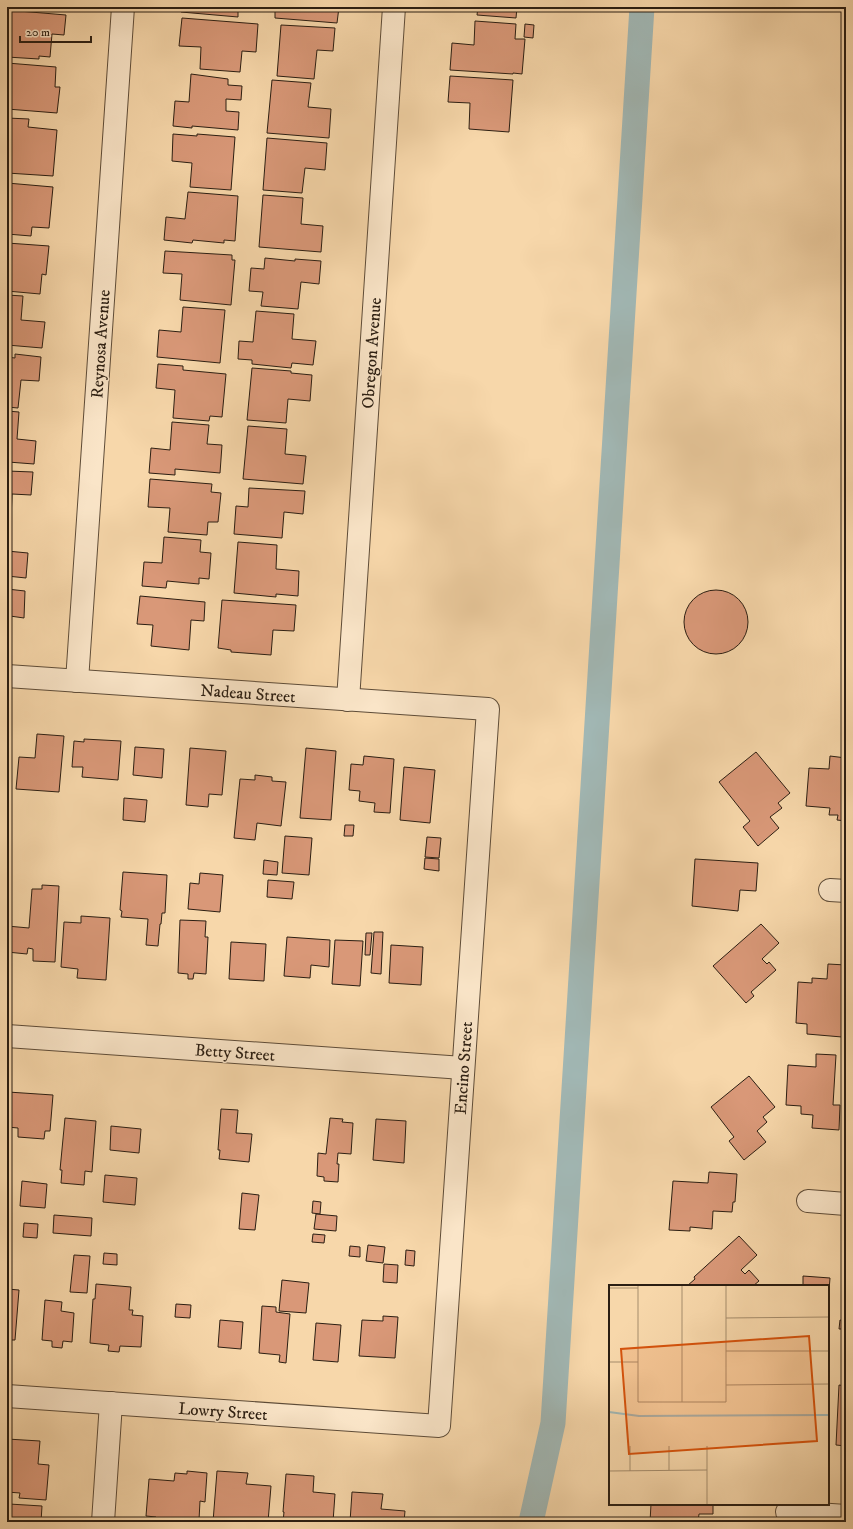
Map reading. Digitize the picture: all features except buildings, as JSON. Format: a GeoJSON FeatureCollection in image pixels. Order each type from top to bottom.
{"type":"FeatureCollection","features":[{"type":"Feature","properties":{"kind":"street","name":"Reynosa Avenue"},"geometry":{"type":"LineString","coordinates":[[77,681],[123,7]]}},
{"type":"Feature","properties":{"kind":"street","name":"Obregon Avenue"},"geometry":{"type":"LineString","coordinates":[[348,700],[394,7]]}},
{"type":"Feature","properties":{"kind":"street","name":"Nadeau Street"},"geometry":{"type":"LineString","coordinates":[[7,676],[488,709]]}},
{"type":"Feature","properties":{"kind":"street","name":"Encino Street"},"geometry":{"type":"LineString","coordinates":[[439,1426],[488,709]]}},
{"type":"Feature","properties":{"kind":"street","name":"Betty Street"},"geometry":{"type":"LineString","coordinates":[[7,1036],[463,1068]]}},
{"type":"Feature","properties":{"kind":"street"},"geometry":{"type":"LineString","coordinates":[[808,1201],[846,1204]]}},
{"type":"Feature","properties":{"kind":"street","name":"Lowry Street"},"geometry":{"type":"LineString","coordinates":[[7,1396],[439,1426]]}},
{"type":"Feature","properties":{"kind":"street"},"geometry":{"type":"LineString","coordinates":[[103,1522],[111,1403]]}},
{"type":"Feature","properties":{"kind":"street"},"geometry":{"type":"LineString","coordinates":[[787,1512],[846,1516]]}},
{"type":"Feature","properties":{"kind":"waterway"},"geometry":{"type":"LineString","coordinates":[[531,1522],[553,1423],[642,7]]}}]}
